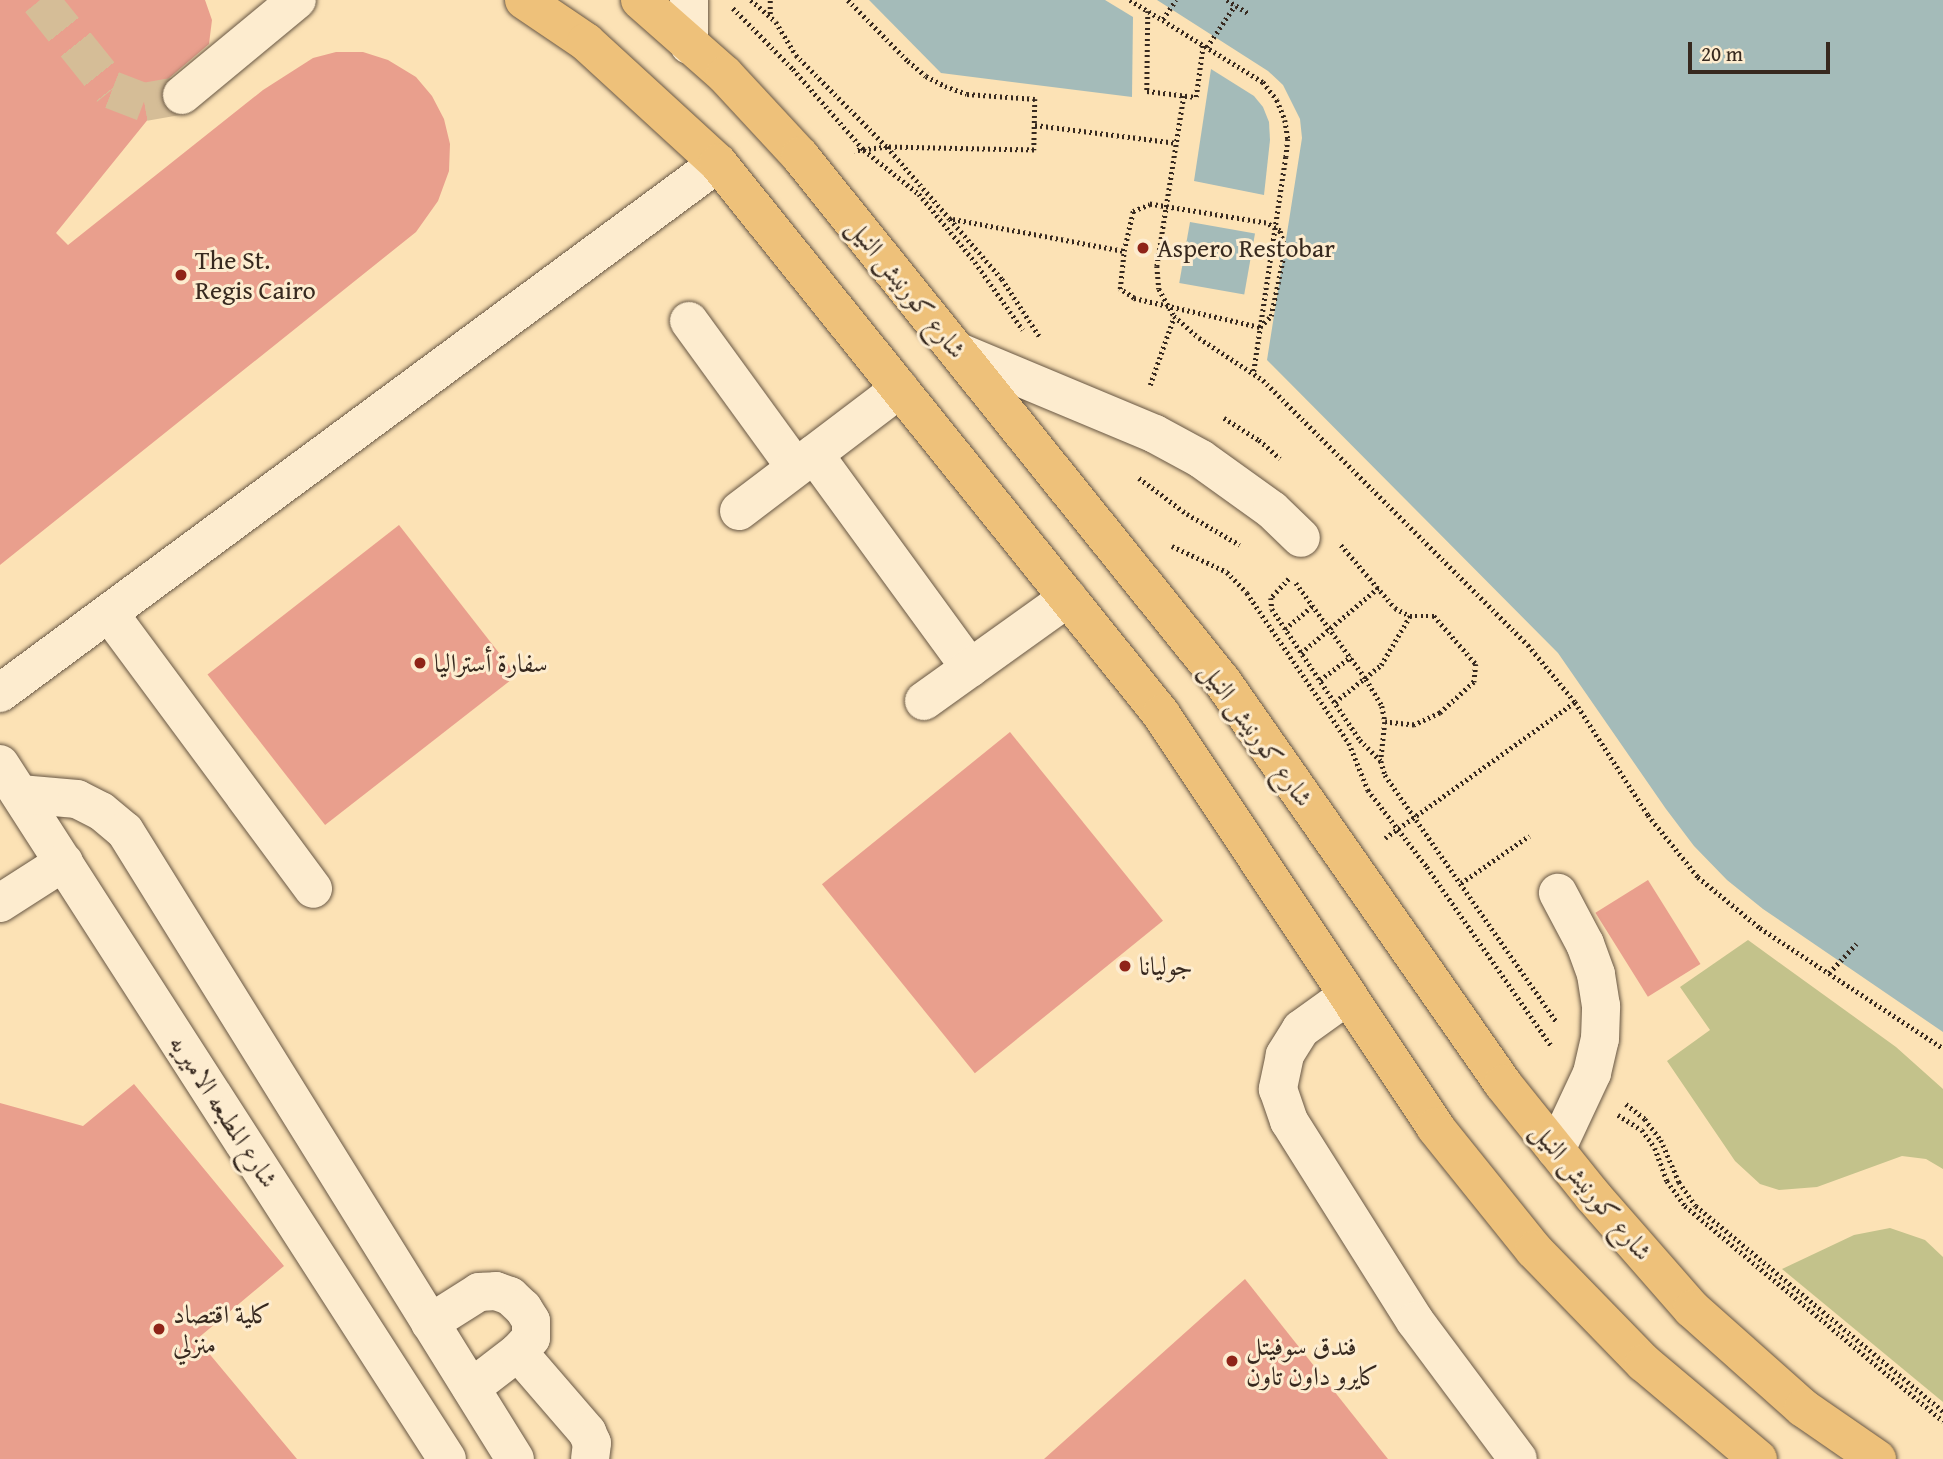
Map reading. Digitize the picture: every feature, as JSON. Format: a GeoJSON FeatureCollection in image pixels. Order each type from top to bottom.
{"type":"FeatureCollection","features":[{"type":"Feature","properties":{"kind":"highway"},"geometry":{"type":"LineString","coordinates":[[524,0],[586,42],[718,163],[1161,714],[1435,1127],[1534,1251],[1644,1363],[1758,1459]]}},
{"type":"Feature","properties":{"kind":"highway","name":"شارع كورنيش النيل"},"geometry":{"type":"LineString","coordinates":[[640,0],[725,75],[800,156],[1222,681],[1503,1084],[1556,1150],[1692,1309],[1803,1408],[1877,1459]]}},
{"type":"Feature","properties":{"kind":"street"},"geometry":{"type":"LineString","coordinates":[[182,95],[297,0]]}},
{"type":"Feature","properties":{"kind":"street"},"geometry":{"type":"LineString","coordinates":[[689,0],[689,45]]}},
{"type":"Feature","properties":{"kind":"street"},"geometry":{"type":"LineString","coordinates":[[6,676],[109,613],[718,163]]}},
{"type":"Feature","properties":{"kind":"street"},"geometry":{"type":"LineString","coordinates":[[689,321],[970,668]]}},
{"type":"Feature","properties":{"kind":"street"},"geometry":{"type":"LineString","coordinates":[[959,352],[1155,434],[1201,459],[1317,541]]}},
{"type":"Feature","properties":{"kind":"street"},"geometry":{"type":"LineString","coordinates":[[739,511],[900,389]]}},
{"type":"Feature","properties":{"kind":"street"},"geometry":{"type":"LineString","coordinates":[[924,701],[1068,598]]}},
{"type":"Feature","properties":{"kind":"street"},"geometry":{"type":"LineString","coordinates":[[109,613],[313,889]]}},
{"type":"Feature","properties":{"kind":"street"},"geometry":{"type":"LineString","coordinates":[[10,779],[77,799],[101,811],[125,831],[515,1459]]}},
{"type":"Feature","properties":{"kind":"street","name":"شارع المطبعه الاميريه"},"geometry":{"type":"LineString","coordinates":[[10,779],[447,1459]]}},
{"type":"Feature","properties":{"kind":"street"},"geometry":{"type":"LineString","coordinates":[[0,903],[64,862]]}},
{"type":"Feature","properties":{"kind":"street"},"geometry":{"type":"LineString","coordinates":[[1556,1150],[1587,1082],[1600,1039],[1601,1006],[1596,974],[1585,944],[1558,893]]}},
{"type":"Feature","properties":{"kind":"street"},"geometry":{"type":"LineString","coordinates":[[1347,996],[1301,1029],[1285,1055],[1278,1089],[1289,1121],[1415,1321],[1518,1459]]}},
{"type":"Feature","properties":{"kind":"street"},"geometry":{"type":"LineString","coordinates":[[430,1323],[479,1292],[496,1291],[510,1296],[531,1321],[531,1338],[518,1352],[471,1388]]}},
{"type":"Feature","properties":{"kind":"street"},"geometry":{"type":"LineString","coordinates":[[518,1352],[587,1432],[593,1443],[590,1459]]}},
{"type":"Feature","properties":{"kind":"path"},"geometry":{"type":"LineString","coordinates":[[724,0],[793,69],[864,150],[919,194],[975,262],[1028,339]]}},
{"type":"Feature","properties":{"kind":"path"},"geometry":{"type":"LineString","coordinates":[[751,0],[770,15],[796,55],[887,148],[1002,279],[1081,403]]}},
{"type":"Feature","properties":{"kind":"path"},"geometry":{"type":"LineString","coordinates":[[770,0],[770,15]]}},
{"type":"Feature","properties":{"kind":"path"},"geometry":{"type":"LineString","coordinates":[[800,156],[887,148],[1034,150],[1035,99],[967,94],[945,86],[908,61],[848,0]]}},
{"type":"Feature","properties":{"kind":"path"},"geometry":{"type":"LineString","coordinates":[[1130,0],[1263,82],[1277,100],[1288,139],[1254,372]]}},
{"type":"Feature","properties":{"kind":"path"},"geometry":{"type":"LineString","coordinates":[[1163,19],[1176,0]]}},
{"type":"Feature","properties":{"kind":"path"},"geometry":{"type":"LineString","coordinates":[[1227,0],[1248,13]]}},
{"type":"Feature","properties":{"kind":"path"},"geometry":{"type":"LineString","coordinates":[[1148,11],[1147,91],[1196,97],[1205,46],[1235,5]]}},
{"type":"Feature","properties":{"kind":"path"},"geometry":{"type":"LineString","coordinates":[[1184,96],[1157,266],[1159,289],[1174,316],[1199,338],[1254,372],[1528,645],[1575,702],[1648,815],[1698,877],[1750,920],[1943,1048]]}},
{"type":"Feature","properties":{"kind":"path"},"geometry":{"type":"LineString","coordinates":[[1035,125],[1177,143]]}},
{"type":"Feature","properties":{"kind":"path"},"geometry":{"type":"LineString","coordinates":[[1150,204],[1266,223],[1280,231],[1285,249],[1271,316],[1260,327],[1134,298],[1120,289],[1124,251],[1133,211],[1150,204]]}},
{"type":"Feature","properties":{"kind":"path"},"geometry":{"type":"LineString","coordinates":[[950,219],[1124,251]]}},
{"type":"Feature","properties":{"kind":"path"},"geometry":{"type":"LineString","coordinates":[[1149,385],[1174,316]]}},
{"type":"Feature","properties":{"kind":"path"},"geometry":{"type":"LineString","coordinates":[[1137,477],[1187,514],[1243,547]]}},
{"type":"Feature","properties":{"kind":"path"},"geometry":{"type":"LineString","coordinates":[[1165,541],[1212,564],[1238,582],[1349,743],[1367,790],[1587,1082],[1642,1130],[1655,1148],[1674,1195],[1943,1421]]}},
{"type":"Feature","properties":{"kind":"path"},"geometry":{"type":"LineString","coordinates":[[1317,541],[1348,549],[1395,608],[1410,616],[1426,615],[1439,621],[1471,656],[1476,673],[1467,688],[1428,721],[1399,726],[1385,722]]}},
{"type":"Feature","properties":{"kind":"path"},"geometry":{"type":"LineString","coordinates":[[1282,571],[1314,606],[1366,679],[1382,706],[1385,722],[1381,761],[1385,775],[1461,883],[1587,1082],[1645,1119],[1661,1140],[1679,1182],[1696,1206],[1943,1411]]}},
{"type":"Feature","properties":{"kind":"path"},"geometry":{"type":"LineString","coordinates":[[1291,578],[1270,597],[1272,609],[1360,740],[1381,761]]}},
{"type":"Feature","properties":{"kind":"path"},"geometry":{"type":"LineString","coordinates":[[1301,653],[1379,587]]}},
{"type":"Feature","properties":{"kind":"path"},"geometry":{"type":"LineString","coordinates":[[1284,629],[1314,606]]}},
{"type":"Feature","properties":{"kind":"path"},"geometry":{"type":"LineString","coordinates":[[1335,702],[1381,665],[1410,616]]}},
{"type":"Feature","properties":{"kind":"path"},"geometry":{"type":"LineString","coordinates":[[1320,680],[1351,657]]}},
{"type":"Feature","properties":{"kind":"path"},"geometry":{"type":"LineString","coordinates":[[1350,863],[1575,702]]}},
{"type":"Feature","properties":{"kind":"path"},"geometry":{"type":"LineString","coordinates":[[1461,883],[1529,836]]}},
{"type":"Feature","properties":{"kind":"path"},"geometry":{"type":"LineString","coordinates":[[1829,973],[1856,944]]}},
{"type":"Feature","properties":{"kind":"shaded area"},"geometry":{"type":"Polygon","coordinates":[[[1748,940],[1896,1047],[1943,1089],[1943,1169],[1926,1159],[1902,1156],[1817,1187],[1779,1190],[1760,1184],[1735,1161],[1667,1061],[1710,1030],[1680,987],[1748,940]]]}},
{"type":"Feature","properties":{"kind":"shaded area"},"geometry":{"type":"Polygon","coordinates":[[[1890,1228],[1925,1240],[1943,1257],[1943,1402],[1782,1269],[1854,1235],[1890,1228]]]}},
{"type":"Feature","properties":{"kind":"water"},"geometry":{"type":"Polygon","coordinates":[[[869,0],[1105,0],[1133,17],[1132,97],[941,73],[869,0]]]}},
{"type":"Feature","properties":{"kind":"water"},"geometry":{"type":"Polygon","coordinates":[[[1157,0],[1943,0],[1943,1032],[1763,909],[1727,880],[1694,846],[1666,809],[1558,653],[1267,360],[1302,138],[1300,119],[1283,85],[1268,71],[1157,0]]]}},
{"type":"Feature","properties":{"kind":"water"},"geometry":{"type":"Polygon","coordinates":[[[1211,69],[1254,96],[1263,107],[1269,122],[1270,140],[1264,195],[1194,181],[1211,69]]]}},
{"type":"Feature","properties":{"kind":"water"},"geometry":{"type":"Polygon","coordinates":[[[1190,222],[1255,233],[1244,295],[1179,283],[1190,222]]]}},
{"type":"Feature","properties":{"kind":"building","name":"The St. Regis Cairo"},"geometry":{"type":"Polygon","coordinates":[[[0,0],[205,0],[212,20],[209,44],[168,79],[161,88],[162,102],[56,233],[68,245],[263,90],[313,58],[336,52],[363,52],[388,60],[416,77],[432,96],[444,119],[450,144],[449,171],[438,201],[416,232],[0,565],[0,0]]]}},
{"type":"Feature","properties":{"kind":"building"},"geometry":{"type":"Polygon","coordinates":[[[399,525],[517,676],[325,825],[208,675],[399,525]]]}},
{"type":"Feature","properties":{"kind":"building"},"geometry":{"type":"Polygon","coordinates":[[[1010,732],[1163,921],[975,1073],[822,884],[1010,732]]]}},
{"type":"Feature","properties":{"kind":"building"},"geometry":{"type":"Polygon","coordinates":[[[1648,880],[1700,964],[1648,997],[1595,913],[1648,880]]]}},
{"type":"Feature","properties":{"kind":"building","name":"كلية اقتصاد منزلي"},"geometry":{"type":"Polygon","coordinates":[[[134,1084],[284,1266],[197,1339],[297,1459],[0,1459],[0,1103],[83,1126],[134,1084]]]}},
{"type":"Feature","properties":{"kind":"building","name":"فندق سوفيتل كايرو داون تاون"},"geometry":{"type":"Polygon","coordinates":[[[1245,1279],[1388,1459],[1044,1459],[1245,1279]]]}},
{"type":"Feature","properties":{"kind":"tunnel"},"geometry":{"type":"LineString","coordinates":[[40,0],[112,90],[144,102],[182,95]]}},
{"type":"Feature","properties":{"kind":"place","name":"Aspero Restobar"},"geometry":{"type":"Point","coordinates":[1143,248]}},
{"type":"Feature","properties":{"kind":"place","name":"The St. Regis Cairo"},"geometry":{"type":"Point","coordinates":[181,275]}},
{"type":"Feature","properties":{"kind":"place","name":"سفارة أستراليا"},"geometry":{"type":"Point","coordinates":[420,663]}},
{"type":"Feature","properties":{"kind":"place","name":"جوليانا"},"geometry":{"type":"Point","coordinates":[1125,966]}},
{"type":"Feature","properties":{"kind":"place","name":"كلية اقتصاد منزلي"},"geometry":{"type":"Point","coordinates":[159,1329]}},
{"type":"Feature","properties":{"kind":"place","name":"فندق سوفيتل كايرو داون تاون"},"geometry":{"type":"Point","coordinates":[1232,1361]}}]}
